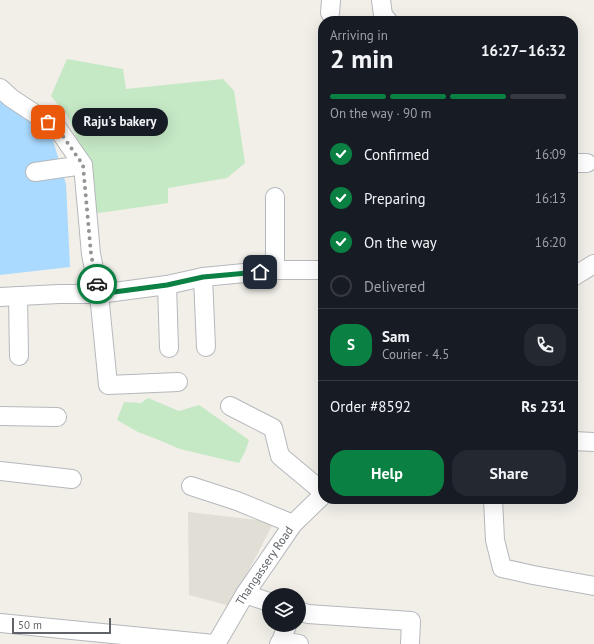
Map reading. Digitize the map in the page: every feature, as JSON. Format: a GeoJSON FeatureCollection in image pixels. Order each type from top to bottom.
{"type":"FeatureCollection","features":[{"type":"Feature","properties":{"kind":"street"},"geometry":{"type":"LineString","coordinates":[[0,88],[11,98],[58,129],[83,165],[91,254],[99,294],[108,385],[178,382]]}},
{"type":"Feature","properties":{"kind":"street"},"geometry":{"type":"LineString","coordinates":[[35,172],[83,165]]}},
{"type":"Feature","properties":{"kind":"street"},"geometry":{"type":"LineString","coordinates":[[274,270],[275,197]]}},
{"type":"Feature","properties":{"kind":"street"},"geometry":{"type":"LineString","coordinates":[[578,274],[594,264]]}},
{"type":"Feature","properties":{"kind":"street"},"geometry":{"type":"LineString","coordinates":[[0,298],[59,294],[99,294],[167,285],[203,277],[274,270],[318,270]]}},
{"type":"Feature","properties":{"kind":"street"},"geometry":{"type":"LineString","coordinates":[[203,277],[206,347]]}},
{"type":"Feature","properties":{"kind":"street"},"geometry":{"type":"LineString","coordinates":[[167,285],[170,348]]}},
{"type":"Feature","properties":{"kind":"street"},"geometry":{"type":"LineString","coordinates":[[18,296],[19,356]]}},
{"type":"Feature","properties":{"kind":"street"},"geometry":{"type":"LineString","coordinates":[[230,406],[273,428],[280,456],[318,488]]}},
{"type":"Feature","properties":{"kind":"street"},"geometry":{"type":"LineString","coordinates":[[0,416],[57,417]]}},
{"type":"Feature","properties":{"kind":"street"},"geometry":{"type":"LineString","coordinates":[[578,441],[594,442]]}},
{"type":"Feature","properties":{"kind":"street"},"geometry":{"type":"LineString","coordinates":[[0,471],[72,479]]}},
{"type":"Feature","properties":{"kind":"street"},"geometry":{"type":"LineString","coordinates":[[191,486],[238,501],[293,524]]}},
{"type":"Feature","properties":{"kind":"street","name":"Thangassery Road"},"geometry":{"type":"LineString","coordinates":[[215,644],[245,594],[293,524],[318,500]]}},
{"type":"Feature","properties":{"kind":"street"},"geometry":{"type":"LineString","coordinates":[[493,504],[495,540],[502,568],[594,586]]}},
{"type":"Feature","properties":{"kind":"street"},"geometry":{"type":"LineString","coordinates":[[245,594],[262,600]]}},
{"type":"Feature","properties":{"kind":"street"},"geometry":{"type":"LineString","coordinates":[[306,613],[411,621],[410,644]]}},
{"type":"Feature","properties":{"kind":"street"},"geometry":{"type":"LineString","coordinates":[[0,622],[215,644]]}},
{"type":"Feature","properties":{"kind":"street"},"geometry":{"type":"LineString","coordinates":[[282,638],[299,644]]}},
{"type":"Feature","properties":{"kind":"shaded area"},"geometry":{"type":"Polygon","coordinates":[[[188,512],[274,522],[230,606],[189,595],[188,512]]]}},
{"type":"Feature","properties":{"kind":"green space"},"geometry":{"type":"Polygon","coordinates":[[[67,59],[123,69],[126,89],[223,79],[234,91],[245,163],[227,178],[168,188],[168,203],[92,214],[86,161],[67,115],[51,96],[67,59]]]}},
{"type":"Feature","properties":{"kind":"green space"},"geometry":{"type":"Polygon","coordinates":[[[148,398],[179,411],[199,405],[249,440],[239,463],[180,449],[138,432],[117,420],[124,402],[141,403],[148,398]]]}},
{"type":"Feature","properties":{"kind":"water"},"geometry":{"type":"Polygon","coordinates":[[[0,98],[49,127],[66,184],[70,267],[0,275],[0,98]]]}},
{"type":"Feature","properties":{"kind":"way so far"},"geometry":{"type":"LineString","coordinates":[[48,122],[58,129],[83,165],[91,254],[97,284]]}},
{"type":"Feature","properties":{"kind":"place","name":"Raju's bakery"},"geometry":{"type":"Point","coordinates":[48,122]}},
{"type":"Feature","properties":{"kind":"route"},"geometry":{"type":"LineString","coordinates":[[97,284],[99,294],[167,285],[203,277],[260,272]]}}]}
